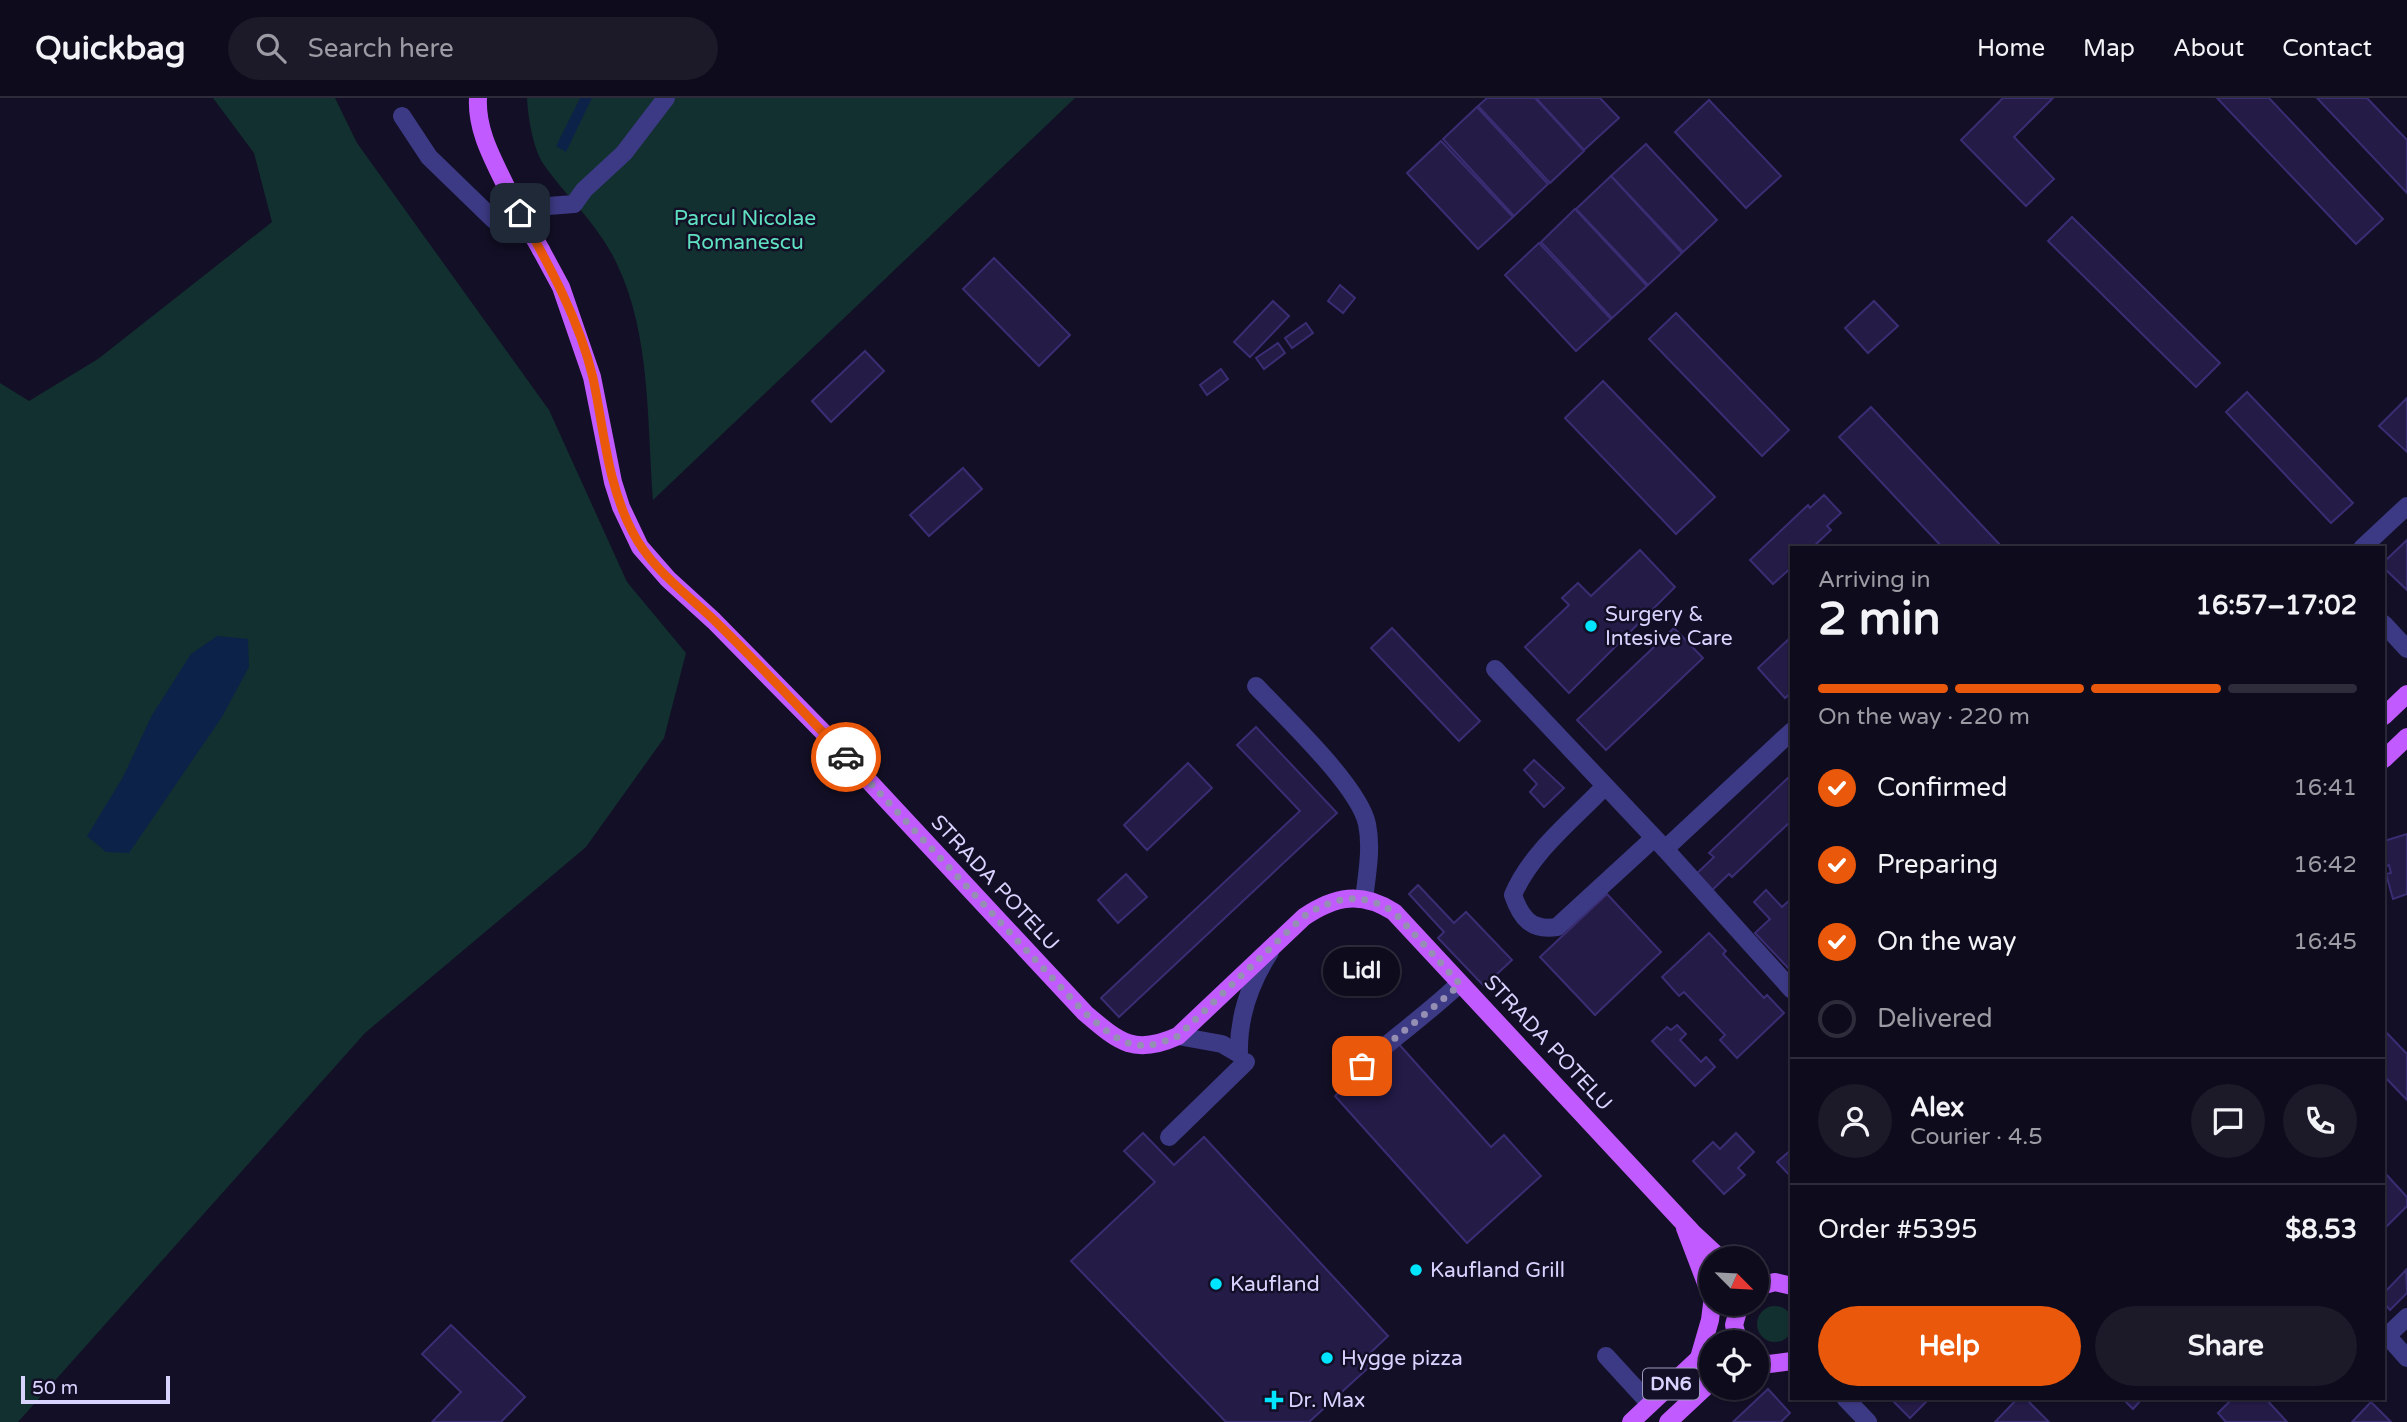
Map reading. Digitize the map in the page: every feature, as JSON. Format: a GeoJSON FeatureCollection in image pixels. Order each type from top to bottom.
{"type":"FeatureCollection","features":[{"type":"Feature","properties":{"kind":"main road","name":"STRADA POTELU"},"geometry":{"type":"LineString","coordinates":[[478,98],[477,112],[485,141],[510,195],[561,288],[588,364],[612,482],[640,547],[668,579],[714,621],[826,735],[1085,1013],[1126,1044],[1139,1047],[1157,1045],[1178,1036],[1304,916],[1326,902],[1346,897],[1364,899],[1394,912],[1707,1246]]}},
{"type":"Feature","properties":{"kind":"main road"},"geometry":{"type":"LineString","coordinates":[[2385,715],[2407,694]]}},
{"type":"Feature","properties":{"kind":"main road"},"geometry":{"type":"LineString","coordinates":[[2385,757],[2407,737]]}},
{"type":"Feature","properties":{"kind":"main road","name":"STRADA POTELU"},"geometry":{"type":"LineString","coordinates":[[1687,1227],[1699,1246]]}},
{"type":"Feature","properties":{"kind":"main road"},"geometry":{"type":"LineString","coordinates":[[1687,1227],[1699,1263]]}},
{"type":"Feature","properties":{"kind":"main road","name":"DN6"},"geometry":{"type":"LineString","coordinates":[[1630,1422],[1699,1358]]}},
{"type":"Feature","properties":{"kind":"main road"},"geometry":{"type":"LineString","coordinates":[[1769,1362],[1788,1365]]}},
{"type":"Feature","properties":{"kind":"main road","name":"DN6"},"geometry":{"type":"LineString","coordinates":[[1668,1422],[1699,1393]]}},
{"type":"Feature","properties":{"kind":"street"},"geometry":{"type":"LineString","coordinates":[[402,116],[429,158],[495,220],[548,206],[574,204],[584,190],[624,153],[666,98]]}},
{"type":"Feature","properties":{"kind":"street"},"geometry":{"type":"LineString","coordinates":[[2364,546],[2407,506]]}},
{"type":"Feature","properties":{"kind":"street"},"geometry":{"type":"LineString","coordinates":[[2385,625],[2407,649]]}},
{"type":"Feature","properties":{"kind":"street"},"geometry":{"type":"LineString","coordinates":[[1494,669],[1660,844],[1790,988]]}},
{"type":"Feature","properties":{"kind":"street"},"geometry":{"type":"LineString","coordinates":[[1256,686],[1341,776],[1367,822],[1369,858],[1364,899]]}},
{"type":"Feature","properties":{"kind":"street"},"geometry":{"type":"LineString","coordinates":[[1605,786],[1531,863],[1519,881],[1513,895],[1524,919],[1543,929],[1557,927],[1660,844],[1790,733]]}},
{"type":"Feature","properties":{"kind":"street"},"geometry":{"type":"LineString","coordinates":[[1178,1036],[1222,1045],[1240,1054],[1238,1033],[1249,992],[1273,947]]}},
{"type":"Feature","properties":{"kind":"street"},"geometry":{"type":"LineString","coordinates":[[1362,1066],[1398,1035],[1421,1020],[1460,984]]}},
{"type":"Feature","properties":{"kind":"street"},"geometry":{"type":"LineString","coordinates":[[1169,1137],[1246,1062]]}},
{"type":"Feature","properties":{"kind":"street"},"geometry":{"type":"LineString","coordinates":[[2407,1317],[2385,1334],[2407,1358]]}},
{"type":"Feature","properties":{"kind":"street"},"geometry":{"type":"LineString","coordinates":[[1606,1356],[1650,1404]]}},
{"type":"Feature","properties":{"kind":"street"},"geometry":{"type":"LineString","coordinates":[[1847,1400],[1868,1422]]}},
{"type":"Feature","properties":{"kind":"green space"},"geometry":{"type":"Polygon","coordinates":[[[213,98],[335,98],[357,143],[549,410],[627,582],[686,653],[664,738],[586,847],[365,1033],[18,1422],[0,1422],[0,383],[29,401],[98,359],[272,222],[254,153],[213,98]]]}},
{"type":"Feature","properties":{"kind":"green space","name":"Parcul Nicolae Romanescu"},"geometry":{"type":"Polygon","coordinates":[[[527,98],[1075,98],[653,500],[646,380],[628,291],[617,264],[601,237],[540,158],[532,133],[527,98]]]}},
{"type":"Feature","properties":{"kind":"green space"},"geometry":{"type":"Polygon","coordinates":[[[1769,1307],[1782,1307],[1790,1314],[1790,1334],[1782,1341],[1769,1341],[1769,1330],[1758,1330],[1758,1317],[1769,1316],[1769,1307]]]}},
{"type":"Feature","properties":{"kind":"water"},"geometry":{"type":"Polygon","coordinates":[[[580,98],[592,98],[566,152],[556,146],[580,98]]]}},
{"type":"Feature","properties":{"kind":"water"},"geometry":{"type":"Polygon","coordinates":[[[217,636],[248,639],[249,667],[222,717],[129,853],[106,852],[87,836],[123,777],[152,715],[191,654],[217,636]]]}},
{"type":"Feature","properties":{"kind":"building"},"geometry":{"type":"Polygon","coordinates":[[[1487,98],[1535,98],[1584,151],[1550,183],[1478,106],[1487,98]]]}},
{"type":"Feature","properties":{"kind":"building"},"geometry":{"type":"Polygon","coordinates":[[[1536,98],[1600,98],[1619,118],[1584,150],[1536,98]]]}},
{"type":"Feature","properties":{"kind":"building"},"geometry":{"type":"Polygon","coordinates":[[[2003,98],[2053,98],[2014,137],[2054,179],[2026,206],[1961,140],[2003,98]]]}},
{"type":"Feature","properties":{"kind":"building"},"geometry":{"type":"Polygon","coordinates":[[[2217,98],[2269,98],[2383,219],[2356,244],[2217,98]]]}},
{"type":"Feature","properties":{"kind":"building"},"geometry":{"type":"Polygon","coordinates":[[[2317,98],[2367,98],[2407,140],[2407,193],[2317,98]]]}},
{"type":"Feature","properties":{"kind":"building"},"geometry":{"type":"Polygon","coordinates":[[[1709,100],[1781,176],[1746,208],[1675,132],[1709,100]]]}},
{"type":"Feature","properties":{"kind":"building"},"geometry":{"type":"Polygon","coordinates":[[[1477,107],[1548,184],[1514,216],[1443,139],[1477,107]]]}},
{"type":"Feature","properties":{"kind":"building"},"geometry":{"type":"Polygon","coordinates":[[[1441,141],[1513,217],[1478,249],[1407,173],[1441,141]]]}},
{"type":"Feature","properties":{"kind":"building"},"geometry":{"type":"Polygon","coordinates":[[[1646,144],[1717,220],[1683,252],[1611,176],[1646,144]]]}},
{"type":"Feature","properties":{"kind":"building"},"geometry":{"type":"Polygon","coordinates":[[[1611,176],[1682,253],[1648,285],[1576,209],[1611,176]]]}},
{"type":"Feature","properties":{"kind":"building"},"geometry":{"type":"Polygon","coordinates":[[[1575,209],[1647,286],[1612,318],[1541,242],[1575,209]]]}},
{"type":"Feature","properties":{"kind":"building"},"geometry":{"type":"Polygon","coordinates":[[[2072,217],[2220,363],[2196,387],[2048,241],[2072,217]]]}},
{"type":"Feature","properties":{"kind":"building"},"geometry":{"type":"Polygon","coordinates":[[[1539,243],[1611,319],[1576,351],[1505,275],[1539,243]]]}},
{"type":"Feature","properties":{"kind":"building"},"geometry":{"type":"Polygon","coordinates":[[[994,258],[1070,335],[1039,366],[963,289],[994,258]]]}},
{"type":"Feature","properties":{"kind":"building"},"geometry":{"type":"Polygon","coordinates":[[[1340,285],[1355,298],[1343,313],[1328,301],[1340,285]]]}},
{"type":"Feature","properties":{"kind":"building"},"geometry":{"type":"Polygon","coordinates":[[[1273,301],[1289,316],[1250,357],[1234,342],[1273,301]]]}},
{"type":"Feature","properties":{"kind":"building"},"geometry":{"type":"Polygon","coordinates":[[[1874,301],[1898,326],[1868,353],[1845,328],[1874,301]]]}},
{"type":"Feature","properties":{"kind":"building"},"geometry":{"type":"Polygon","coordinates":[[[1676,313],[1789,430],[1762,456],[1649,339],[1676,313]]]}},
{"type":"Feature","properties":{"kind":"building"},"geometry":{"type":"Polygon","coordinates":[[[1306,323],[1313,333],[1292,348],[1285,338],[1306,323]]]}},
{"type":"Feature","properties":{"kind":"building"},"geometry":{"type":"Polygon","coordinates":[[[1278,343],[1285,353],[1264,369],[1256,358],[1278,343]]]}},
{"type":"Feature","properties":{"kind":"building"},"geometry":{"type":"Polygon","coordinates":[[[865,351],[884,371],[831,422],[812,401],[865,351]]]}},
{"type":"Feature","properties":{"kind":"building"},"geometry":{"type":"Polygon","coordinates":[[[1221,369],[1228,379],[1207,395],[1200,385],[1221,369]]]}},
{"type":"Feature","properties":{"kind":"building"},"geometry":{"type":"Polygon","coordinates":[[[1603,381],[1715,497],[1676,534],[1565,418],[1603,381]]]}},
{"type":"Feature","properties":{"kind":"building"},"geometry":{"type":"Polygon","coordinates":[[[2247,392],[2353,503],[2331,523],[2226,412],[2247,392]]]}},
{"type":"Feature","properties":{"kind":"building"},"geometry":{"type":"Polygon","coordinates":[[[2407,398],[2407,452],[2379,426],[2407,398]]]}},
{"type":"Feature","properties":{"kind":"building"},"geometry":{"type":"Polygon","coordinates":[[[1871,407],[2001,546],[1941,546],[1839,437],[1871,407]]]}},
{"type":"Feature","properties":{"kind":"building"},"geometry":{"type":"Polygon","coordinates":[[[963,468],[982,489],[929,536],[910,515],[963,468]]]}},
{"type":"Feature","properties":{"kind":"building"},"geometry":{"type":"Polygon","coordinates":[[[1824,495],[1841,513],[1827,526],[1831,530],[1814,546],[1790,546],[1790,569],[1773,584],[1750,560],[1808,505],[1810,508],[1824,495]]]}},
{"type":"Feature","properties":{"kind":"building"},"geometry":{"type":"Polygon","coordinates":[[[2407,540],[2407,590],[2385,569],[2385,561],[2407,540]]]}},
{"type":"Feature","properties":{"kind":"building","name":"Surgery & Intesive Care"},"geometry":{"type":"Polygon","coordinates":[[[1640,550],[1675,587],[1569,693],[1525,647],[1569,605],[1562,598],[1578,583],[1591,596],[1640,550]]]}},
{"type":"Feature","properties":{"kind":"building"},"geometry":{"type":"Polygon","coordinates":[[[1392,628],[1480,721],[1459,741],[1371,648],[1392,628]]]}},
{"type":"Feature","properties":{"kind":"building"},"geometry":{"type":"Polygon","coordinates":[[[1674,628],[1703,658],[1606,750],[1577,720],[1674,628]]]}},
{"type":"Feature","properties":{"kind":"building"},"geometry":{"type":"Polygon","coordinates":[[[1790,638],[1790,694],[1785,698],[1758,668],[1790,638]]]}},
{"type":"Feature","properties":{"kind":"building"},"geometry":{"type":"Polygon","coordinates":[[[1256,727],[1337,813],[1119,1017],[1101,998],[1300,811],[1237,745],[1256,727]]]}},
{"type":"Feature","properties":{"kind":"building"},"geometry":{"type":"Polygon","coordinates":[[[1534,760],[1564,788],[1544,807],[1530,792],[1537,784],[1524,770],[1534,760]]]}},
{"type":"Feature","properties":{"kind":"building"},"geometry":{"type":"Polygon","coordinates":[[[1188,763],[1212,788],[1147,850],[1124,825],[1188,763]]]}},
{"type":"Feature","properties":{"kind":"building"},"geometry":{"type":"Polygon","coordinates":[[[1790,776],[1790,822],[1732,877],[1729,874],[1708,894],[1692,878],[1714,857],[1709,853],[1790,776]]]}},
{"type":"Feature","properties":{"kind":"building"},"geometry":{"type":"Polygon","coordinates":[[[2407,834],[2407,894],[2393,899],[2386,874],[2391,873],[2389,865],[2385,867],[2385,841],[2407,834]]]}},
{"type":"Feature","properties":{"kind":"building"},"geometry":{"type":"Polygon","coordinates":[[[1126,874],[1147,897],[1118,923],[1098,900],[1126,874]]]}},
{"type":"Feature","properties":{"kind":"building"},"geometry":{"type":"Polygon","coordinates":[[[1418,885],[1454,923],[1466,912],[1512,960],[1484,986],[1438,938],[1444,932],[1409,894],[1418,885]]]}},
{"type":"Feature","properties":{"kind":"building"},"geometry":{"type":"Polygon","coordinates":[[[1766,890],[1782,907],[1790,900],[1790,970],[1755,933],[1770,919],[1754,902],[1766,890]]]}},
{"type":"Feature","properties":{"kind":"building"},"geometry":{"type":"Polygon","coordinates":[[[1607,894],[1661,952],[1595,1015],[1540,957],[1607,894]]]}},
{"type":"Feature","properties":{"kind":"building"},"geometry":{"type":"Polygon","coordinates":[[[1709,933],[1726,951],[1723,954],[1764,998],[1767,995],[1784,1013],[1737,1058],[1720,1040],[1725,1035],[1684,992],[1679,996],[1662,977],[1709,933]]]}},
{"type":"Feature","properties":{"kind":"building"},"geometry":{"type":"Polygon","coordinates":[[[1677,1025],[1686,1034],[1680,1040],[1701,1062],[1706,1057],[1715,1067],[1695,1086],[1652,1041],[1667,1027],[1671,1030],[1677,1025]]]}},
{"type":"Feature","properties":{"kind":"building"},"geometry":{"type":"Polygon","coordinates":[[[2385,1031],[2407,1054],[2407,1100],[2385,1077],[2385,1031]]]}},
{"type":"Feature","properties":{"kind":"building"},"geometry":{"type":"Polygon","coordinates":[[[1396,1041],[1491,1147],[1504,1135],[1541,1176],[1467,1243],[1335,1096],[1396,1041]]]}},
{"type":"Feature","properties":{"kind":"building","name":"Kaufland"},"geometry":{"type":"Polygon","coordinates":[[[1143,1133],[1174,1165],[1204,1137],[1388,1336],[1369,1354],[1368,1368],[1309,1422],[1226,1422],[1071,1261],[1155,1182],[1124,1151],[1143,1133]]]}},
{"type":"Feature","properties":{"kind":"building"},"geometry":{"type":"Polygon","coordinates":[[[1736,1133],[1754,1152],[1738,1168],[1745,1175],[1724,1194],[1693,1161],[1713,1142],[1720,1149],[1736,1133]]]}},
{"type":"Feature","properties":{"kind":"building"},"geometry":{"type":"Polygon","coordinates":[[[1790,1151],[1790,1176],[1777,1162],[1790,1151]]]}},
{"type":"Feature","properties":{"kind":"building"},"geometry":{"type":"Polygon","coordinates":[[[2385,1173],[2407,1197],[2407,1206],[2385,1228],[2385,1173]]]}},
{"type":"Feature","properties":{"kind":"building"},"geometry":{"type":"Polygon","coordinates":[[[2406,1270],[2407,1293],[2390,1310],[2385,1304],[2385,1292],[2406,1270]]]}},
{"type":"Feature","properties":{"kind":"building"},"geometry":{"type":"Polygon","coordinates":[[[451,1325],[525,1397],[501,1422],[432,1422],[461,1392],[422,1354],[451,1325]]]}},
{"type":"Feature","properties":{"kind":"building"},"geometry":{"type":"Polygon","coordinates":[[[1769,1390],[1790,1413],[1781,1422],[1733,1422],[1756,1400],[1769,1400],[1769,1390]]]}},
{"type":"Feature","properties":{"kind":"building"},"geometry":{"type":"Polygon","coordinates":[[[1892,1400],[1928,1400],[1910,1418],[1892,1400]]]}},
{"type":"Feature","properties":{"kind":"building"},"geometry":{"type":"Polygon","coordinates":[[[2016,1400],[2027,1400],[2049,1422],[1995,1422],[2016,1400]]]}},
{"type":"Feature","properties":{"kind":"building"},"geometry":{"type":"Polygon","coordinates":[[[2124,1400],[2141,1400],[2133,1409],[2124,1400]]]}},
{"type":"Feature","properties":{"kind":"building"},"geometry":{"type":"Polygon","coordinates":[[[2231,1400],[2267,1400],[2287,1422],[2226,1422],[2218,1413],[2231,1400]]]}},
{"type":"Feature","properties":{"kind":"building"},"geometry":{"type":"Polygon","coordinates":[[[2371,1402],[2391,1422],[2352,1422],[2371,1402]]]}},
{"type":"Feature","properties":{"kind":"way so far"},"geometry":{"type":"LineString","coordinates":[[846,757],[1085,1013],[1126,1044],[1139,1047],[1157,1045],[1178,1036],[1304,916],[1326,902],[1346,897],[1381,904],[1394,912],[1460,984],[1421,1020],[1398,1035],[1362,1066]]}},
{"type":"Feature","properties":{"kind":"place","name":"Surgery & Intesive Care"},"geometry":{"type":"Point","coordinates":[1591,626]}},
{"type":"Feature","properties":{"kind":"place","name":"Lidl"},"geometry":{"type":"Point","coordinates":[1362,1066]}},
{"type":"Feature","properties":{"kind":"place","name":"Kaufland Grill"},"geometry":{"type":"Point","coordinates":[1416,1270]}},
{"type":"Feature","properties":{"kind":"place","name":"Kaufland"},"geometry":{"type":"Point","coordinates":[1216,1284]}},
{"type":"Feature","properties":{"kind":"place","name":"Hygge pizza"},"geometry":{"type":"Point","coordinates":[1327,1358]}},
{"type":"Feature","properties":{"kind":"place","name":"Dr. Max"},"geometry":{"type":"Point","coordinates":[1274,1400]}},
{"type":"Feature","properties":{"kind":"route"},"geometry":{"type":"LineString","coordinates":[[520,213],[561,288],[576,328],[592,376],[612,482],[640,547],[668,579],[714,621],[846,757]]}}]}
